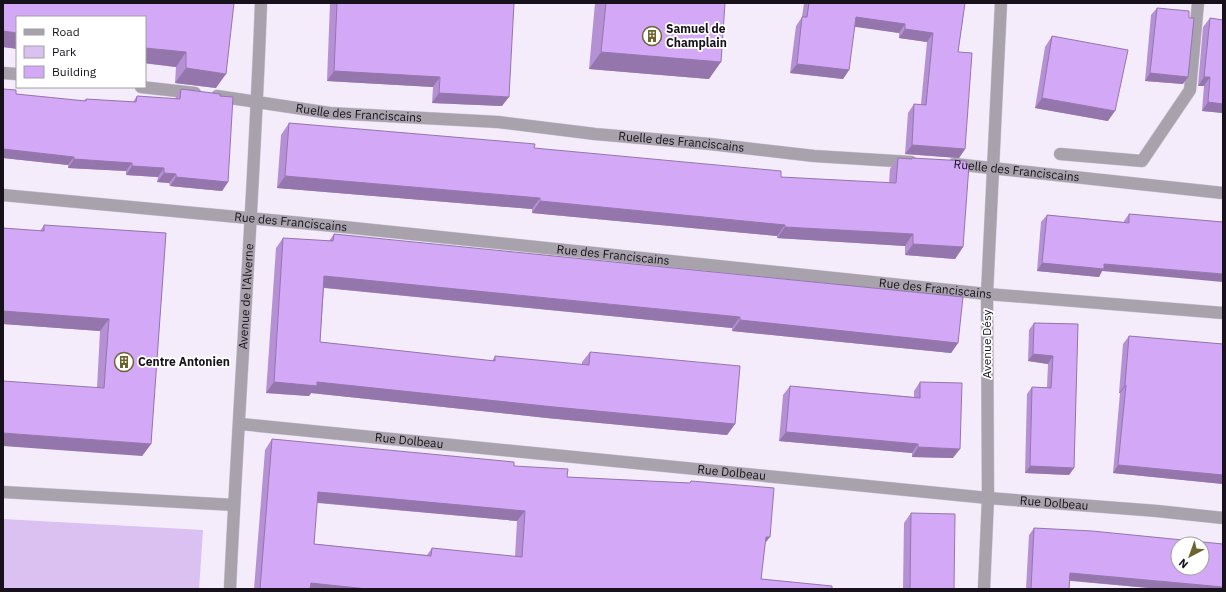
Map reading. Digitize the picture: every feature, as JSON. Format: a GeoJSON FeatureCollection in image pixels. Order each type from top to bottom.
{"type":"FeatureCollection","features":[{"type":"Feature","properties":{"kind":"street","name":"Avenue de l'Alverne"},"geometry":{"type":"LineString","coordinates":[[230,589],[250,219],[258,102],[261,3]]}},
{"type":"Feature","properties":{"kind":"street","name":"Avenue Désy"},"geometry":{"type":"LineString","coordinates":[[984,589],[988,498],[987,294],[1002,3]]}},
{"type":"Feature","properties":{"kind":"street"},"geometry":{"type":"LineString","coordinates":[[1060,154],[1142,161],[1190,90],[1198,3]]}},
{"type":"Feature","properties":{"kind":"street"},"geometry":{"type":"LineString","coordinates":[[3,73],[16,74]]}},
{"type":"Feature","properties":{"kind":"street","name":"Ruelle des Franciscains"},"geometry":{"type":"LineString","coordinates":[[146,88],[189,92],[330,113],[498,122],[596,134],[710,144],[814,156],[924,163]]}},
{"type":"Feature","properties":{"kind":"street","name":"Ruelle des Franciscains"},"geometry":{"type":"LineString","coordinates":[[940,164],[994,168],[1223,193]]}},
{"type":"Feature","properties":{"kind":"street","name":"Rue des Franciscains"},"geometry":{"type":"LineString","coordinates":[[3,195],[360,229],[987,294],[1223,313]]}},
{"type":"Feature","properties":{"kind":"street","name":"Rue Dolbeau"},"geometry":{"type":"LineString","coordinates":[[240,424],[988,498],[1223,518]]}},
{"type":"Feature","properties":{"kind":"street"},"geometry":{"type":"LineString","coordinates":[[3,492],[234,505]]}},
{"type":"Feature","properties":{"kind":"green space"},"geometry":{"type":"Polygon","coordinates":[[[3,519],[203,530],[199,589],[3,589],[3,519]]]}},
{"type":"Feature","properties":{"kind":"building"},"geometry":{"type":"Polygon","coordinates":[[[3,3],[234,3],[226,74],[186,68],[186,52],[146,48],[146,16],[16,16],[16,33],[3,31],[3,3]]]}},
{"type":"Feature","properties":{"kind":"building"},"geometry":{"type":"Polygon","coordinates":[[[337,3],[514,3],[509,97],[439,93],[440,77],[334,71],[337,3]]]}},
{"type":"Feature","properties":{"kind":"building","name":"Samuel de Champlain"},"geometry":{"type":"Polygon","coordinates":[[[606,3],[725,3],[721,62],[601,52],[606,3]]]}},
{"type":"Feature","properties":{"kind":"building"},"geometry":{"type":"Polygon","coordinates":[[[809,3],[965,3],[958,52],[972,53],[965,149],[912,145],[914,104],[926,105],[933,33],[905,29],[905,24],[856,17],[849,70],[797,64],[802,17],[807,17],[809,3]]]}},
{"type":"Feature","properties":{"kind":"building"},"geometry":{"type":"Polygon","coordinates":[[[1157,8],[1189,11],[1189,18],[1194,18],[1188,77],[1150,73],[1157,8]]]}},
{"type":"Feature","properties":{"kind":"building"},"geometry":{"type":"Polygon","coordinates":[[[1210,18],[1223,20],[1223,104],[1208,102],[1210,77],[1204,77],[1210,18]]]}},
{"type":"Feature","properties":{"kind":"building"},"geometry":{"type":"Polygon","coordinates":[[[1052,36],[1128,50],[1115,111],[1042,98],[1052,36]]]}},
{"type":"Feature","properties":{"kind":"building"},"geometry":{"type":"Polygon","coordinates":[[[3,89],[16,90],[16,94],[86,101],[86,99],[136,102],[137,96],[180,99],[181,89],[233,97],[228,182],[176,177],[176,174],[164,173],[164,168],[132,166],[132,163],[74,159],[74,157],[3,149],[3,89]]]}},
{"type":"Feature","properties":{"kind":"building"},"geometry":{"type":"Polygon","coordinates":[[[289,123],[535,144],[534,148],[781,171],[781,177],[896,183],[898,158],[966,161],[966,165],[969,165],[963,247],[913,244],[913,234],[785,227],[785,225],[540,201],[540,198],[285,176],[289,123]]]}},
{"type":"Feature","properties":{"kind":"building"},"geometry":{"type":"Polygon","coordinates":[[[1129,214],[1223,222],[1223,274],[1104,264],[1104,269],[1042,263],[1047,215],[1129,223],[1129,214]]]}},
{"type":"Feature","properties":{"kind":"building","name":"Centre Antonien"},"geometry":{"type":"Polygon","coordinates":[[[44,225],[166,233],[151,444],[3,433],[3,381],[104,388],[109,319],[3,311],[3,228],[44,231],[44,225]]]}},
{"type":"Feature","properties":{"kind":"building"},"geometry":{"type":"Polygon","coordinates":[[[334,234],[963,297],[958,343],[740,320],[740,317],[324,276],[320,342],[495,361],[495,356],[589,365],[590,352],[740,366],[735,424],[317,382],[317,386],[274,382],[283,238],[333,241],[334,234]]]}},
{"type":"Feature","properties":{"kind":"building"},"geometry":{"type":"Polygon","coordinates":[[[1034,323],[1078,324],[1074,468],[1030,466],[1032,387],[1051,388],[1053,356],[1033,354],[1034,323]]]}},
{"type":"Feature","properties":{"kind":"building"},"geometry":{"type":"Polygon","coordinates":[[[1129,336],[1223,344],[1223,475],[1118,465],[1129,336]]]}},
{"type":"Feature","properties":{"kind":"building"},"geometry":{"type":"Polygon","coordinates":[[[920,382],[962,383],[960,449],[918,447],[918,444],[786,432],[790,386],[920,398],[920,382]]]}},
{"type":"Feature","properties":{"kind":"building"},"geometry":{"type":"Polygon","coordinates":[[[272,439],[514,462],[514,466],[568,469],[567,477],[690,483],[691,481],[774,488],[770,537],[766,537],[761,579],[832,586],[832,589],[367,589],[311,583],[310,589],[260,589],[272,439]],[[318,492],[314,544],[431,556],[432,548],[522,557],[525,511],[318,492]]]}},
{"type":"Feature","properties":{"kind":"building"},"geometry":{"type":"Polygon","coordinates":[[[911,513],[955,514],[954,589],[910,589],[911,513]]]}},
{"type":"Feature","properties":{"kind":"building"},"geometry":{"type":"Polygon","coordinates":[[[1034,528],[1092,531],[1170,539],[1170,576],[1210,576],[1210,543],[1223,544],[1223,587],[1070,573],[1069,589],[1031,589],[1034,528]]]}},
{"type":"Feature","properties":{"kind":"place","name":"Samuel de Champlain"},"geometry":{"type":"Point","coordinates":[652,36]}},
{"type":"Feature","properties":{"kind":"place","name":"Centre Antonien"},"geometry":{"type":"Point","coordinates":[124,362]}}]}
